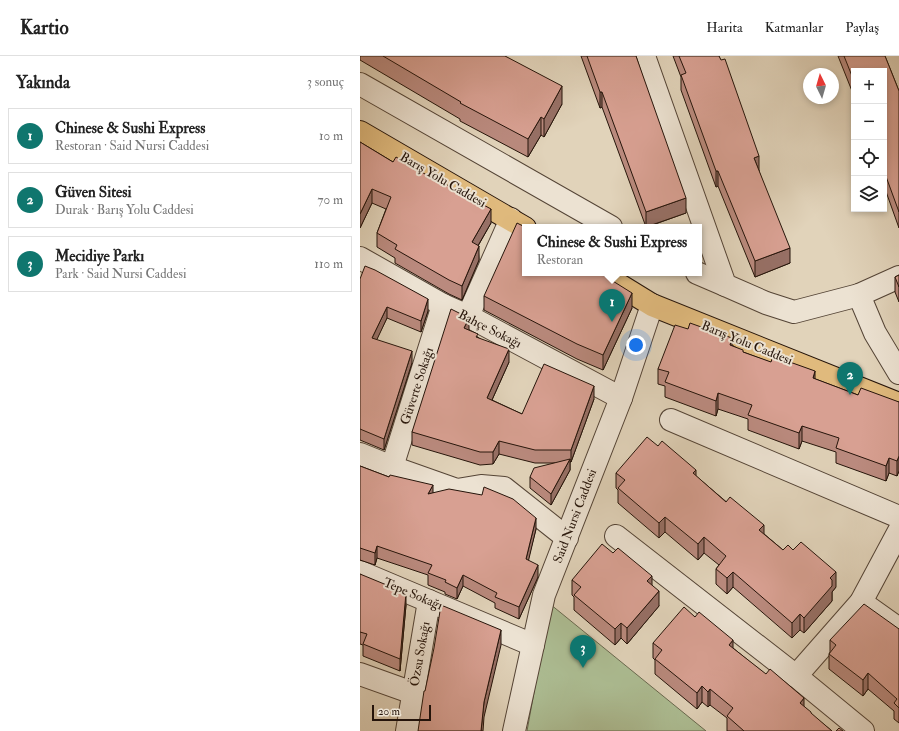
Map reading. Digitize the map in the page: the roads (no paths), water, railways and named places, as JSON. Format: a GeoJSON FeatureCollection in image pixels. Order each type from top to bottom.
{"type":"FeatureCollection","features":[{"type":"Feature","properties":{"kind":"main road","name":"Barış Yolu Caddesi"},"geometry":{"type":"LineString","coordinates":[[360,132],[518,223]]}},
{"type":"Feature","properties":{"kind":"main road","name":"Barış Yolu Caddesi"},"geometry":{"type":"LineString","coordinates":[[605,276],[652,305],[899,404]]}},
{"type":"Feature","properties":{"kind":"street"},"geometry":{"type":"LineString","coordinates":[[644,56],[725,285]]}},
{"type":"Feature","properties":{"kind":"street"},"geometry":{"type":"LineString","coordinates":[[360,84],[606,224]]}},
{"type":"Feature","properties":{"kind":"street"},"geometry":{"type":"LineString","coordinates":[[468,316],[518,223]]}},
{"type":"Feature","properties":{"kind":"street","name":"Bahçe Sokağı"},"geometry":{"type":"LineString","coordinates":[[360,258],[443,305],[468,316],[621,398]]}},
{"type":"Feature","properties":{"kind":"street"},"geometry":{"type":"LineString","coordinates":[[702,275],[766,303],[794,312],[859,295],[899,277]]}},
{"type":"Feature","properties":{"kind":"street"},"geometry":{"type":"LineString","coordinates":[[859,295],[875,333],[899,373]]}},
{"type":"Feature","properties":{"kind":"street","name":"Güverte Sokağı"},"geometry":{"type":"LineString","coordinates":[[392,467],[443,305]]}},
{"type":"Feature","properties":{"kind":"street","name":"Said Nursi Caddesi"},"geometry":{"type":"LineString","coordinates":[[514,731],[544,595],[621,398],[652,305]]}},
{"type":"Feature","properties":{"kind":"street"},"geometry":{"type":"LineString","coordinates":[[671,420],[899,517]]}},
{"type":"Feature","properties":{"kind":"street"},"geometry":{"type":"LineString","coordinates":[[360,454],[456,490],[481,486],[504,488],[567,538]]}},
{"type":"Feature","properties":{"kind":"street"},"geometry":{"type":"LineString","coordinates":[[796,676],[861,602],[899,531]]}},
{"type":"Feature","properties":{"kind":"street"},"geometry":{"type":"LineString","coordinates":[[616,536],[796,676],[863,731]]}},
{"type":"Feature","properties":{"kind":"street","name":"Tepe Sokağı"},"geometry":{"type":"LineString","coordinates":[[360,572],[533,645]]}},
{"type":"Feature","properties":{"kind":"street","name":"Özsu Sokağı"},"geometry":{"type":"LineString","coordinates":[[407,731],[429,601]]}},
{"type":"Feature","properties":{"kind":"street"},"geometry":{"type":"LineString","coordinates":[[861,602],[899,629]]}},
{"type":"Feature","properties":{"kind":"street"},"geometry":{"type":"LineString","coordinates":[[360,674],[413,693]]}},
{"type":"Feature","properties":{"kind":"place","name":"Chinese & Sushi Express"},"geometry":{"type":"Point","coordinates":[612,322]}},
{"type":"Feature","properties":{"kind":"place","name":"Güven Sitesi"},"geometry":{"type":"Point","coordinates":[850,395]}},
{"type":"Feature","properties":{"kind":"place","name":"Mecidiye Parkı"},"geometry":{"type":"Point","coordinates":[583,668]}}]}
